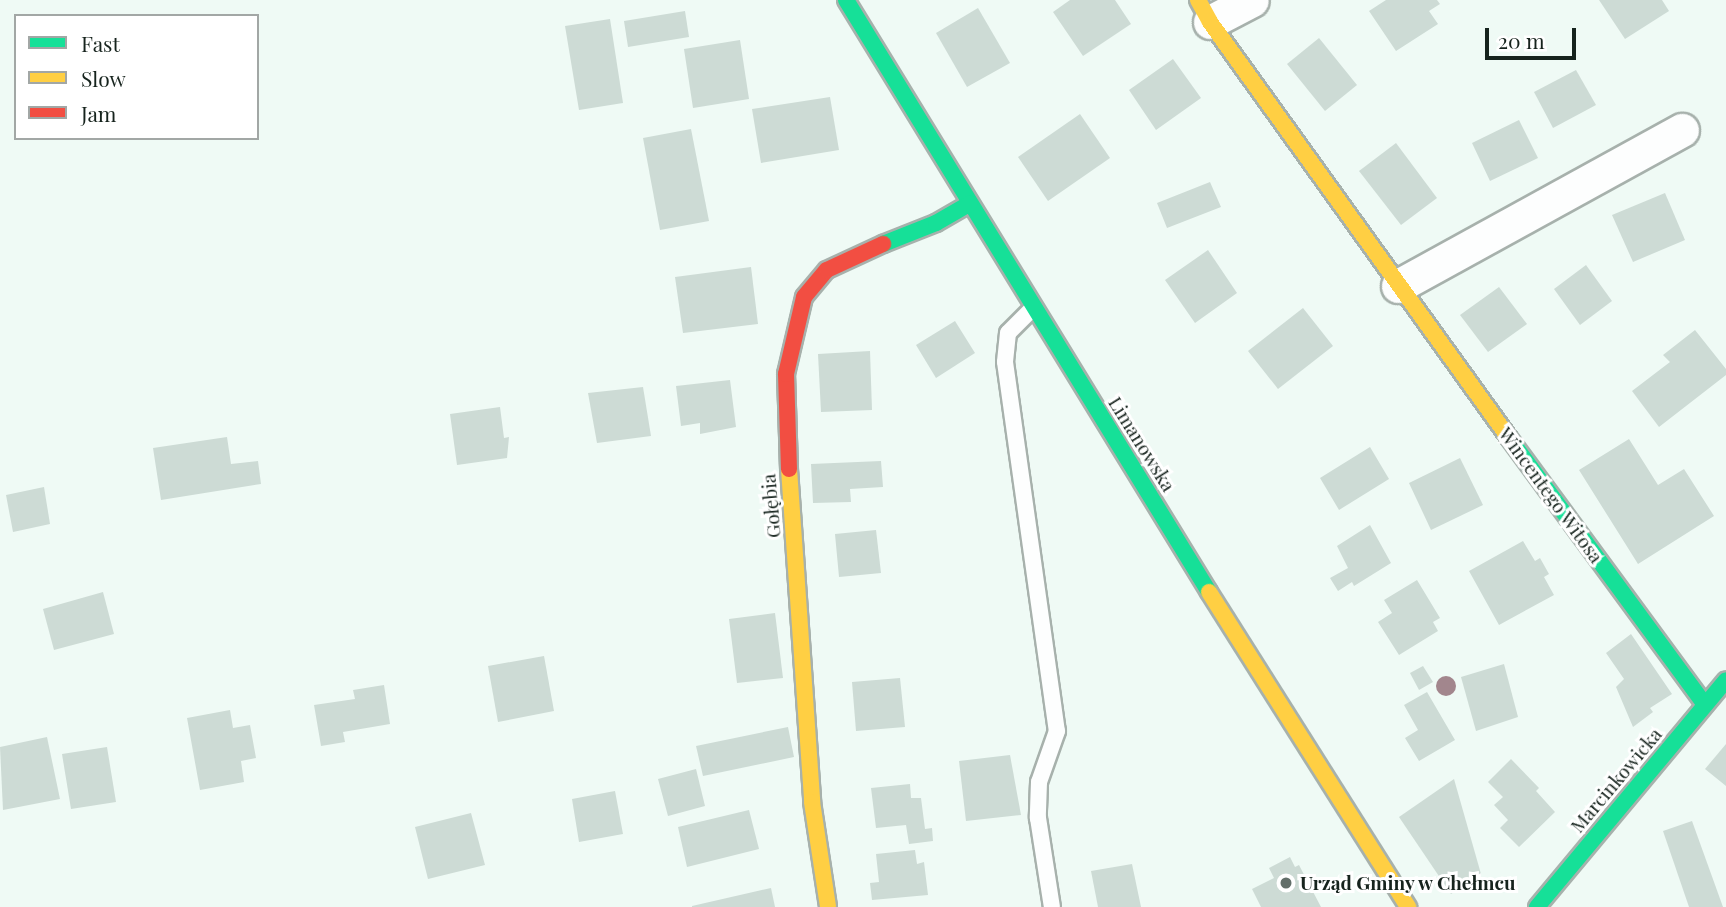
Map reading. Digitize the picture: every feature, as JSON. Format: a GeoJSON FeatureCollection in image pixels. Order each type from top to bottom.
{"type":"FeatureCollection","features":[{"type":"Feature","properties":{"kind":"street","name":"Limanowska"},"geometry":{"type":"LineString","coordinates":[[846,0],[1033,308],[1408,907]]}},
{"type":"Feature","properties":{"kind":"street"},"geometry":{"type":"LineString","coordinates":[[1204,11],[1252,0]]}},
{"type":"Feature","properties":{"kind":"street","name":"Wincentego Witosa"},"geometry":{"type":"LineString","coordinates":[[1204,11],[1398,286],[1705,705]]}},
{"type":"Feature","properties":{"kind":"street"},"geometry":{"type":"LineString","coordinates":[[1398,286],[1682,130]]}},
{"type":"Feature","properties":{"kind":"street","name":"Gołębia"},"geometry":{"type":"LineString","coordinates":[[828,907],[812,802],[787,440],[786,374],[795,327],[804,297],[827,270],[844,260],[936,223],[970,203]]}},
{"type":"Feature","properties":{"kind":"street","name":"Marcinkowicka"},"geometry":{"type":"LineString","coordinates":[[1537,907],[1726,680]]}},
{"type":"Feature","properties":{"kind":"lane"},"geometry":{"type":"LineString","coordinates":[[1033,308],[1008,333],[1006,362],[1057,731],[1038,782],[1038,818],[1052,907]]}},
{"type":"Feature","properties":{"kind":"building"},"geometry":{"type":"Polygon","coordinates":[[[1070,0],[1115,0],[1131,24],[1083,56],[1053,12],[1070,0]]]}},
{"type":"Feature","properties":{"kind":"building"},"geometry":{"type":"Polygon","coordinates":[[[1386,0],[1437,0],[1440,4],[1429,11],[1438,24],[1396,51],[1369,11],[1386,0]]]}},
{"type":"Feature","properties":{"kind":"building"},"geometry":{"type":"Polygon","coordinates":[[[1599,0],[1662,0],[1669,11],[1625,39],[1599,0]]]}},
{"type":"Feature","properties":{"kind":"building"},"geometry":{"type":"Polygon","coordinates":[[[978,8],[1010,63],[967,87],[936,33],[978,8]]]}},
{"type":"Feature","properties":{"kind":"building"},"geometry":{"type":"Polygon","coordinates":[[[685,11],[689,37],[628,47],[624,21],[685,11]]]}},
{"type":"Feature","properties":{"kind":"building"},"geometry":{"type":"Polygon","coordinates":[[[610,19],[623,103],[579,110],[565,26],[610,19]]]}},
{"type":"Feature","properties":{"kind":"building"},"geometry":{"type":"Polygon","coordinates":[[[1319,38],[1357,85],[1325,111],[1287,64],[1319,38]]]}},
{"type":"Feature","properties":{"kind":"building"},"geometry":{"type":"Polygon","coordinates":[[[740,40],[749,99],[693,108],[684,49],[740,40]]]}},
{"type":"Feature","properties":{"kind":"building"},"geometry":{"type":"Polygon","coordinates":[[[1173,59],[1201,98],[1156,130],[1129,90],[1173,59]]]}},
{"type":"Feature","properties":{"kind":"building"},"geometry":{"type":"Polygon","coordinates":[[[1576,70],[1596,105],[1553,128],[1534,92],[1576,70]]]}},
{"type":"Feature","properties":{"kind":"building"},"geometry":{"type":"Polygon","coordinates":[[[830,97],[839,150],[761,163],[752,109],[830,97]]]}},
{"type":"Feature","properties":{"kind":"building"},"geometry":{"type":"Polygon","coordinates":[[[1080,114],[1110,158],[1048,201],[1018,157],[1080,114]]]}},
{"type":"Feature","properties":{"kind":"building"},"geometry":{"type":"Polygon","coordinates":[[[1519,120],[1538,158],[1490,181],[1472,143],[1519,120]]]}},
{"type":"Feature","properties":{"kind":"building"},"geometry":{"type":"Polygon","coordinates":[[[691,129],[709,221],[660,230],[643,138],[691,129]]]}},
{"type":"Feature","properties":{"kind":"building"},"geometry":{"type":"Polygon","coordinates":[[[1396,143],[1437,198],[1401,225],[1359,171],[1396,143]]]}},
{"type":"Feature","properties":{"kind":"building"},"geometry":{"type":"Polygon","coordinates":[[[1210,182],[1221,207],[1167,228],[1157,203],[1210,182]]]}},
{"type":"Feature","properties":{"kind":"building"},"geometry":{"type":"Polygon","coordinates":[[[1665,193],[1685,240],[1633,262],[1612,215],[1665,193]]]}},
{"type":"Feature","properties":{"kind":"building"},"geometry":{"type":"Polygon","coordinates":[[[1208,250],[1237,293],[1195,323],[1165,280],[1208,250]]]}},
{"type":"Feature","properties":{"kind":"building"},"geometry":{"type":"Polygon","coordinates":[[[1586,265],[1612,301],[1580,325],[1554,289],[1586,265]]]}},
{"type":"Feature","properties":{"kind":"building"},"geometry":{"type":"Polygon","coordinates":[[[751,267],[758,324],[683,333],[675,277],[751,267]]]}},
{"type":"Feature","properties":{"kind":"building"},"geometry":{"type":"Polygon","coordinates":[[[1499,287],[1527,324],[1488,352],[1460,315],[1499,287]]]}},
{"type":"Feature","properties":{"kind":"building"},"geometry":{"type":"Polygon","coordinates":[[[1303,308],[1333,346],[1278,389],[1248,351],[1303,308]]]}},
{"type":"Feature","properties":{"kind":"building"},"geometry":{"type":"Polygon","coordinates":[[[955,321],[975,353],[936,378],[916,345],[955,321]]]}},
{"type":"Feature","properties":{"kind":"building"},"geometry":{"type":"Polygon","coordinates":[[[1695,330],[1726,369],[1726,375],[1659,427],[1632,391],[1670,362],[1663,355],[1695,330]]]}},
{"type":"Feature","properties":{"kind":"building"},"geometry":{"type":"Polygon","coordinates":[[[870,351],[872,410],[821,412],[818,354],[870,351]]]}},
{"type":"Feature","properties":{"kind":"building"},"geometry":{"type":"Polygon","coordinates":[[[730,380],[736,427],[700,434],[700,423],[681,426],[676,386],[730,380]]]}},
{"type":"Feature","properties":{"kind":"building"},"geometry":{"type":"Polygon","coordinates":[[[643,387],[651,436],[597,443],[588,393],[643,387]]]}},
{"type":"Feature","properties":{"kind":"building"},"geometry":{"type":"Polygon","coordinates":[[[500,407],[504,438],[509,437],[507,458],[457,465],[450,414],[500,407]]]}},
{"type":"Feature","properties":{"kind":"building"},"geometry":{"type":"Polygon","coordinates":[[[227,437],[231,464],[258,461],[261,484],[161,500],[153,448],[227,437]]]}},
{"type":"Feature","properties":{"kind":"building"},"geometry":{"type":"Polygon","coordinates":[[[1629,439],[1658,485],[1684,469],[1714,516],[1638,564],[1579,470],[1629,439]]]}},
{"type":"Feature","properties":{"kind":"building"},"geometry":{"type":"Polygon","coordinates":[[[1370,447],[1389,479],[1339,510],[1320,478],[1370,447]]]}},
{"type":"Feature","properties":{"kind":"building"},"geometry":{"type":"Polygon","coordinates":[[[1460,458],[1483,505],[1431,530],[1409,483],[1460,458]]]}},
{"type":"Feature","properties":{"kind":"building"},"geometry":{"type":"Polygon","coordinates":[[[881,461],[883,487],[850,489],[851,502],[813,503],[811,464],[881,461]]]}},
{"type":"Feature","properties":{"kind":"building"},"geometry":{"type":"Polygon","coordinates":[[[44,487],[50,524],[13,532],[6,495],[44,487]]]}},
{"type":"Feature","properties":{"kind":"building"},"geometry":{"type":"Polygon","coordinates":[[[1370,525],[1391,563],[1354,586],[1352,582],[1338,591],[1330,578],[1348,568],[1337,546],[1370,525]]]}},
{"type":"Feature","properties":{"kind":"building"},"geometry":{"type":"Polygon","coordinates":[[[876,530],[881,573],[839,577],[835,534],[876,530]]]}},
{"type":"Feature","properties":{"kind":"building"},"geometry":{"type":"Polygon","coordinates":[[[1523,541],[1535,561],[1540,558],[1549,574],[1544,577],[1554,595],[1499,625],[1469,571],[1523,541]]]}},
{"type":"Feature","properties":{"kind":"building"},"geometry":{"type":"Polygon","coordinates":[[[1417,580],[1440,618],[1433,622],[1438,631],[1399,655],[1378,622],[1392,613],[1384,600],[1417,580]]]}},
{"type":"Feature","properties":{"kind":"building"},"geometry":{"type":"Polygon","coordinates":[[[103,592],[114,634],[54,650],[43,609],[103,592]]]}},
{"type":"Feature","properties":{"kind":"building"},"geometry":{"type":"Polygon","coordinates":[[[775,613],[783,678],[737,683],[729,619],[775,613]]]}},
{"type":"Feature","properties":{"kind":"building"},"geometry":{"type":"Polygon","coordinates":[[[1631,634],[1672,694],[1650,708],[1653,712],[1633,727],[1616,687],[1624,679],[1606,653],[1631,634]]]}},
{"type":"Feature","properties":{"kind":"building"},"geometry":{"type":"Polygon","coordinates":[[[544,656],[554,711],[498,722],[488,666],[544,656]]]}},
{"type":"Feature","properties":{"kind":"building"},"geometry":{"type":"Polygon","coordinates":[[[1504,664],[1518,717],[1476,731],[1461,677],[1504,664]]]}},
{"type":"Feature","properties":{"kind":"building"},"geometry":{"type":"Polygon","coordinates":[[[1423,666],[1433,682],[1419,690],[1410,673],[1423,666]]]}},
{"type":"Feature","properties":{"kind":"building"},"geometry":{"type":"Polygon","coordinates":[[[900,678],[905,727],[856,731],[852,682],[900,678]]]}},
{"type":"Feature","properties":{"kind":"building"},"geometry":{"type":"Polygon","coordinates":[[[384,685],[390,724],[343,732],[345,742],[321,746],[314,705],[355,699],[353,690],[384,685]]]}},
{"type":"Feature","properties":{"kind":"building"},"geometry":{"type":"Polygon","coordinates":[[[1427,692],[1455,740],[1419,761],[1405,738],[1418,730],[1404,705],[1427,692]]]}},
{"type":"Feature","properties":{"kind":"building"},"geometry":{"type":"Polygon","coordinates":[[[230,710],[233,728],[250,725],[256,758],[241,761],[244,782],[200,790],[187,718],[230,710]]]}},
{"type":"Feature","properties":{"kind":"building"},"geometry":{"type":"Polygon","coordinates":[[[788,727],[794,757],[703,776],[696,746],[788,727]]]}},
{"type":"Feature","properties":{"kind":"building"},"geometry":{"type":"Polygon","coordinates":[[[47,737],[60,799],[3,810],[0,747],[47,737]]]}},
{"type":"Feature","properties":{"kind":"building"},"geometry":{"type":"Polygon","coordinates":[[[1726,744],[1726,786],[1705,769],[1726,744]]]}},
{"type":"Feature","properties":{"kind":"building"},"geometry":{"type":"Polygon","coordinates":[[[107,747],[116,802],[71,809],[62,754],[107,747]]]}},
{"type":"Feature","properties":{"kind":"building"},"geometry":{"type":"Polygon","coordinates":[[[1010,755],[1021,815],[966,821],[959,761],[1010,755]]]}},
{"type":"Feature","properties":{"kind":"building"},"geometry":{"type":"Polygon","coordinates":[[[1511,759],[1539,788],[1536,791],[1555,812],[1519,847],[1500,828],[1508,820],[1494,805],[1503,797],[1488,782],[1511,759]]]}},
{"type":"Feature","properties":{"kind":"building"},"geometry":{"type":"Polygon","coordinates":[[[696,769],[705,806],[668,816],[658,779],[696,769]]]}},
{"type":"Feature","properties":{"kind":"building"},"geometry":{"type":"Polygon","coordinates":[[[1454,779],[1481,874],[1451,894],[1399,817],[1454,779]]]}},
{"type":"Feature","properties":{"kind":"building"},"geometry":{"type":"Polygon","coordinates":[[[910,784],[911,798],[921,798],[925,829],[932,828],[933,841],[909,844],[906,825],[876,828],[871,788],[910,784]]]}},
{"type":"Feature","properties":{"kind":"building"},"geometry":{"type":"Polygon","coordinates":[[[615,791],[623,834],[579,842],[572,799],[615,791]]]}},
{"type":"Feature","properties":{"kind":"building"},"geometry":{"type":"Polygon","coordinates":[[[749,810],[759,849],[687,867],[678,827],[749,810]]]}},
{"type":"Feature","properties":{"kind":"building"},"geometry":{"type":"Polygon","coordinates":[[[471,813],[485,865],[428,879],[415,827],[471,813]]]}},
{"type":"Feature","properties":{"kind":"building"},"geometry":{"type":"Polygon","coordinates":[[[1692,821],[1723,907],[1689,907],[1663,831],[1692,821]]]}},
{"type":"Feature","properties":{"kind":"building"},"geometry":{"type":"Polygon","coordinates":[[[915,850],[917,864],[924,862],[928,895],[872,900],[870,883],[879,882],[876,854],[915,850]]]}},
{"type":"Feature","properties":{"kind":"building","name":"Urząd Gminy w Chełmcu"},"geometry":{"type":"Polygon","coordinates":[[[1290,857],[1295,867],[1299,865],[1321,907],[1261,907],[1252,889],[1274,878],[1269,868],[1290,857]]]}},
{"type":"Feature","properties":{"kind":"building"},"geometry":{"type":"Polygon","coordinates":[[[1132,864],[1141,907],[1098,907],[1091,871],[1132,864]]]}},
{"type":"Feature","properties":{"kind":"building"},"geometry":{"type":"Polygon","coordinates":[[[771,888],[775,907],[692,907],[692,906],[771,888]]]}},
{"type":"Feature","properties":{"kind":"traffic: fast"},"geometry":{"type":"LineString","coordinates":[[846,0],[1209,592]]}},
{"type":"Feature","properties":{"kind":"traffic: fast"},"geometry":{"type":"LineString","coordinates":[[883,244],[936,223],[970,203]]}},
{"type":"Feature","properties":{"kind":"traffic: fast"},"geometry":{"type":"LineString","coordinates":[[1509,438],[1705,705]]}},
{"type":"Feature","properties":{"kind":"traffic: fast"},"geometry":{"type":"LineString","coordinates":[[1537,907],[1726,680]]}},
{"type":"Feature","properties":{"kind":"traffic: slow"},"geometry":{"type":"LineString","coordinates":[[1198,0],[1210,22],[1509,438]]}},
{"type":"Feature","properties":{"kind":"traffic: slow"},"geometry":{"type":"LineString","coordinates":[[789,469],[812,802],[828,907]]}},
{"type":"Feature","properties":{"kind":"traffic: slow"},"geometry":{"type":"LineString","coordinates":[[1209,592],[1408,907]]}},
{"type":"Feature","properties":{"kind":"traffic: jam"},"geometry":{"type":"LineString","coordinates":[[789,469],[786,374],[804,297],[827,270],[883,244]]}},
{"type":"Feature","properties":{"kind":"place","name":"Urząd Gminy w Chełmcu"},"geometry":{"type":"Point","coordinates":[1286,883]}}]}
